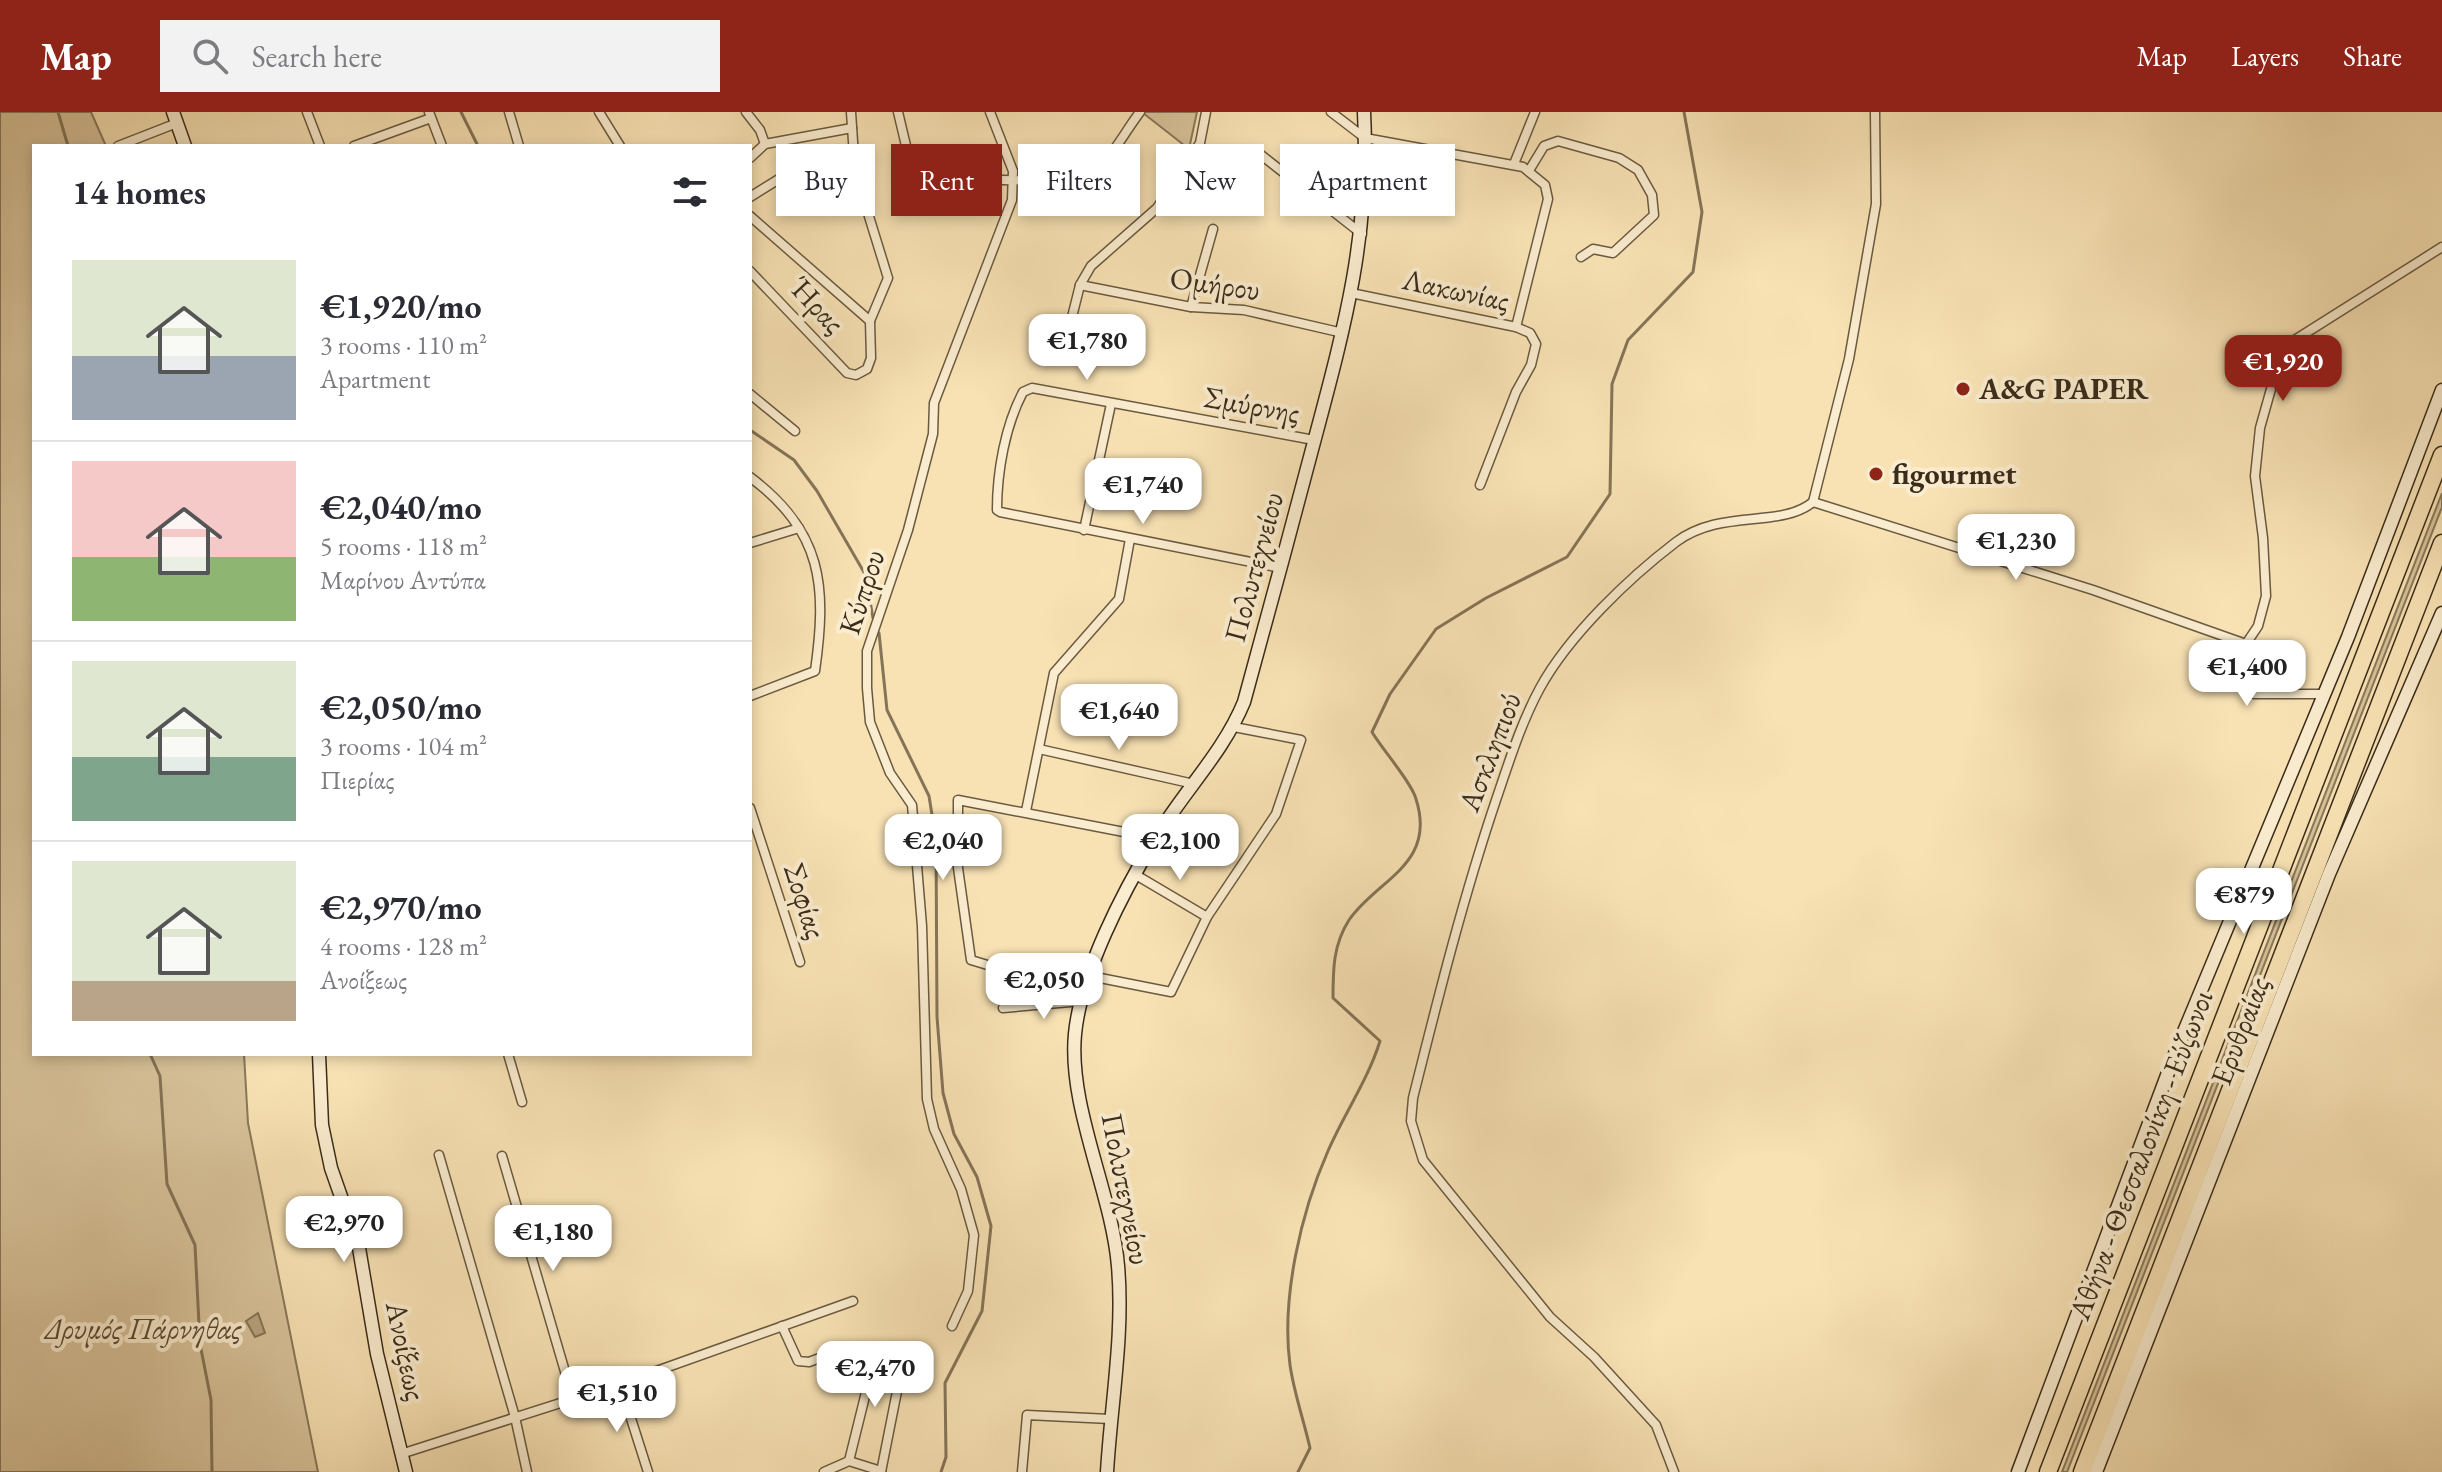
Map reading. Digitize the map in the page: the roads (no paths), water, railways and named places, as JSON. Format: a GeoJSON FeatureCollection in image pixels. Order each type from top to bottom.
{"type":"FeatureCollection","features":[{"type":"Feature","properties":{"kind":"highway","name":"Αθήνα - Θεσσαλονίκη - Εύζωνοι"},"geometry":{"type":"LineString","coordinates":[[2048,1472],[2442,455]]}},
{"type":"Feature","properties":{"kind":"highway","name":"Αθήνα - Θεσσαλονίκη - Εύζωνοι"},"geometry":{"type":"LineString","coordinates":[[2082,1472],[2442,543]]}},
{"type":"Feature","properties":{"kind":"main road","name":"Πολυτεχνείου"},"geometry":{"type":"LineString","coordinates":[[1107,1472],[1117,1356],[1118,1265],[1076,1071],[1075,1034],[1091,971],[1155,838],[1234,727],[1281,568],[1343,333],[1362,234],[1364,112]]}},
{"type":"Feature","properties":{"kind":"main road"},"geometry":{"type":"LineString","coordinates":[[175,117],[184,144]]}},
{"type":"Feature","properties":{"kind":"main road"},"geometry":{"type":"LineString","coordinates":[[2018,1472],[2178,1046],[2324,694],[2442,390]]}},
{"type":"Feature","properties":{"kind":"main road","name":"Ερυθραίας"},"geometry":{"type":"LineString","coordinates":[[2096,1472],[2329,874],[2442,613]]}},
{"type":"Feature","properties":{"kind":"main road","name":"Ανοίξεως"},"geometry":{"type":"LineString","coordinates":[[319,1056],[322,1125],[331,1168],[359,1248],[377,1354],[404,1453],[406,1472]]}},
{"type":"Feature","properties":{"kind":"street"},"geometry":{"type":"LineString","coordinates":[[307,112],[319,144]]}},
{"type":"Feature","properties":{"kind":"street"},"geometry":{"type":"LineString","coordinates":[[509,112],[518,144]]}},
{"type":"Feature","properties":{"kind":"street"},"geometry":{"type":"LineString","coordinates":[[599,112],[619,144]]}},
{"type":"Feature","properties":{"kind":"street"},"geometry":{"type":"LineString","coordinates":[[746,112],[760,130],[765,144]]}},
{"type":"Feature","properties":{"kind":"street"},"geometry":{"type":"LineString","coordinates":[[851,112],[853,144]]}},
{"type":"Feature","properties":{"kind":"street"},"geometry":{"type":"LineString","coordinates":[[898,112],[913,175],[1014,180],[1081,178],[1094,171],[1140,112]]}},
{"type":"Feature","properties":{"kind":"street"},"geometry":{"type":"LineString","coordinates":[[990,112],[1014,180]]}},
{"type":"Feature","properties":{"kind":"street"},"geometry":{"type":"LineString","coordinates":[[1069,329],[1080,285],[1091,266],[1157,208],[1200,143],[1206,112]]}},
{"type":"Feature","properties":{"kind":"street"},"geometry":{"type":"LineString","coordinates":[[1331,112],[1365,138],[1514,164],[1530,169],[1545,185],[1548,199],[1516,327]]}},
{"type":"Feature","properties":{"kind":"street"},"geometry":{"type":"LineString","coordinates":[[1514,164],[1535,112]]}},
{"type":"Feature","properties":{"kind":"street"},"geometry":{"type":"LineString","coordinates":[[1875,112],[1876,204],[1849,359],[1813,502],[2148,608],[2246,644]]}},
{"type":"Feature","properties":{"kind":"street"},"geometry":{"type":"LineString","coordinates":[[359,144],[430,115],[441,144]]}},
{"type":"Feature","properties":{"kind":"street"},"geometry":{"type":"LineString","coordinates":[[122,144],[175,117]]}},
{"type":"Feature","properties":{"kind":"street"},"geometry":{"type":"LineString","coordinates":[[752,156],[765,144],[852,128]]}},
{"type":"Feature","properties":{"kind":"street"},"geometry":{"type":"LineString","coordinates":[[1530,169],[1544,146],[1562,141],[1626,161],[1647,182],[1654,202],[1651,220],[1613,253],[1593,249],[1581,257]]}},
{"type":"Feature","properties":{"kind":"street"},"geometry":{"type":"LineString","coordinates":[[1264,157],[1362,234]]}},
{"type":"Feature","properties":{"kind":"street","name":"Κύπρου"},"geometry":{"type":"LineString","coordinates":[[952,1326],[968,1291],[974,1235],[961,1189],[934,1129],[927,1099],[922,926],[912,805],[890,773],[870,722],[867,651],[908,530],[933,434],[934,403],[1012,200],[1014,180]]}},
{"type":"Feature","properties":{"kind":"street"},"geometry":{"type":"LineString","coordinates":[[752,196],[776,181]]}},
{"type":"Feature","properties":{"kind":"street"},"geometry":{"type":"LineString","coordinates":[[752,218],[870,321],[888,278],[867,216]]}},
{"type":"Feature","properties":{"kind":"street"},"geometry":{"type":"LineString","coordinates":[[1191,307],[1213,229]]}},
{"type":"Feature","properties":{"kind":"street"},"geometry":{"type":"LineString","coordinates":[[2324,694],[2262,694],[2249,691],[2244,686],[2246,644],[2258,626],[2266,596],[2255,476],[2260,428],[2283,350],[2442,247]]}},
{"type":"Feature","properties":{"kind":"street","name":"Ήρας"},"geometry":{"type":"LineString","coordinates":[[752,273],[847,373],[856,375],[867,369],[871,358],[870,321]]}},
{"type":"Feature","properties":{"kind":"street","name":"Ομήρου"},"geometry":{"type":"LineString","coordinates":[[1080,285],[1191,307],[1244,310],[1343,333]]}},
{"type":"Feature","properties":{"kind":"street","name":"Λακωνίας"},"geometry":{"type":"LineString","coordinates":[[1351,293],[1516,327],[1530,333],[1536,344],[1534,354],[1480,485]]}},
{"type":"Feature","properties":{"kind":"street","name":"Σμύρνης"},"geometry":{"type":"LineString","coordinates":[[1084,530],[997,510],[1006,438],[1023,392],[1032,388],[1314,440]]}},
{"type":"Feature","properties":{"kind":"street"},"geometry":{"type":"LineString","coordinates":[[752,396],[795,431]]}},
{"type":"Feature","properties":{"kind":"street"},"geometry":{"type":"LineString","coordinates":[[1111,404],[1084,530],[1281,568]]}},
{"type":"Feature","properties":{"kind":"street"},"geometry":{"type":"LineString","coordinates":[[752,479],[774,496],[799,528],[810,549],[822,592],[815,671],[752,695]]}},
{"type":"Feature","properties":{"kind":"street","name":"Ασκληπιού"},"geometry":{"type":"LineString","coordinates":[[1674,1472],[1656,1425],[1594,1357],[1550,1317],[1423,1160],[1411,1121],[1413,1098],[1474,864],[1517,740],[1548,676],[1570,644],[1655,558],[1687,535],[1722,520],[1790,515],[1813,502]]}},
{"type":"Feature","properties":{"kind":"street"},"geometry":{"type":"LineString","coordinates":[[752,542],[799,528]]}},
{"type":"Feature","properties":{"kind":"street"},"geometry":{"type":"LineString","coordinates":[[1026,811],[1054,673],[1119,599],[1130,539]]}},
{"type":"Feature","properties":{"kind":"street"},"geometry":{"type":"LineString","coordinates":[[1155,838],[958,800],[958,868],[971,960],[994,967],[1091,971],[1171,992],[1207,917],[1276,814],[1301,740],[1234,727]]}},
{"type":"Feature","properties":{"kind":"street"},"geometry":{"type":"LineString","coordinates":[[1039,749],[1194,784]]}},
{"type":"Feature","properties":{"kind":"street","name":"Σοφίας"},"geometry":{"type":"LineString","coordinates":[[752,814],[800,962]]}},
{"type":"Feature","properties":{"kind":"street"},"geometry":{"type":"LineString","coordinates":[[1136,875],[1207,917]]}},
{"type":"Feature","properties":{"kind":"street"},"geometry":{"type":"LineString","coordinates":[[1003,1008],[1083,1001]]}},
{"type":"Feature","properties":{"kind":"street"},"geometry":{"type":"LineString","coordinates":[[509,1056],[522,1102]]}},
{"type":"Feature","properties":{"kind":"street"},"geometry":{"type":"LineString","coordinates":[[439,1155],[515,1417],[527,1472]]}},
{"type":"Feature","properties":{"kind":"street"},"geometry":{"type":"LineString","coordinates":[[502,1156],[573,1399]]}},
{"type":"Feature","properties":{"kind":"street"},"geometry":{"type":"LineString","coordinates":[[404,1453],[620,1384],[853,1301]]}},
{"type":"Feature","properties":{"kind":"street"},"geometry":{"type":"LineString","coordinates":[[782,1326],[798,1361],[809,1362],[849,1347],[865,1357],[869,1380],[849,1461]]}},
{"type":"Feature","properties":{"kind":"street"},"geometry":{"type":"LineString","coordinates":[[824,1472],[849,1461],[881,1471],[905,1351]]}},
{"type":"Feature","properties":{"kind":"street"},"geometry":{"type":"LineString","coordinates":[[620,1384],[648,1472]]}},
{"type":"Feature","properties":{"kind":"street"},"geometry":{"type":"LineString","coordinates":[[1022,1472],[1027,1415],[1110,1419]]}},
{"type":"Feature","properties":{"kind":"waterway"},"geometry":{"type":"LineString","coordinates":[[58,112],[67,144]]}},
{"type":"Feature","properties":{"kind":"waterway"},"geometry":{"type":"LineString","coordinates":[[461,112],[477,144]]}},
{"type":"Feature","properties":{"kind":"waterway"},"geometry":{"type":"LineString","coordinates":[[1298,1472],[1310,1448],[1292,1375],[1288,1339],[1288,1312],[1296,1256],[1318,1175],[1380,1041],[1333,998],[1335,958],[1349,920],[1401,869],[1411,855],[1418,840],[1420,821],[1413,792],[1372,732],[1390,694],[1436,629],[1486,598],[1567,557],[1610,494],[1612,384],[1628,340],[1693,272],[1702,212],[1684,112]]}},
{"type":"Feature","properties":{"kind":"waterway"},"geometry":{"type":"LineString","coordinates":[[752,431],[794,460],[817,491],[865,574],[873,618]]}},
{"type":"Feature","properties":{"kind":"waterway"},"geometry":{"type":"LineString","coordinates":[[879,633],[887,710],[929,796],[936,840],[937,1017],[943,1093],[954,1134],[977,1177],[991,1226],[982,1311],[945,1383],[946,1457],[941,1472]]}},
{"type":"Feature","properties":{"kind":"waterway"},"geometry":{"type":"LineString","coordinates":[[151,1056],[160,1076],[167,1184],[195,1245],[200,1344],[211,1400],[212,1472]]}},
{"type":"Feature","properties":{"kind":"place","name":"A&G PAPER"},"geometry":{"type":"Point","coordinates":[1963,389]}},
{"type":"Feature","properties":{"kind":"place","name":"figourmet"},"geometry":{"type":"Point","coordinates":[1876,474]}},
{"type":"Feature","properties":{"kind":"park label","name":"Δρυμός Πάρνηθας"},"geometry":{"type":"Point","coordinates":[143,1329]}}]}
